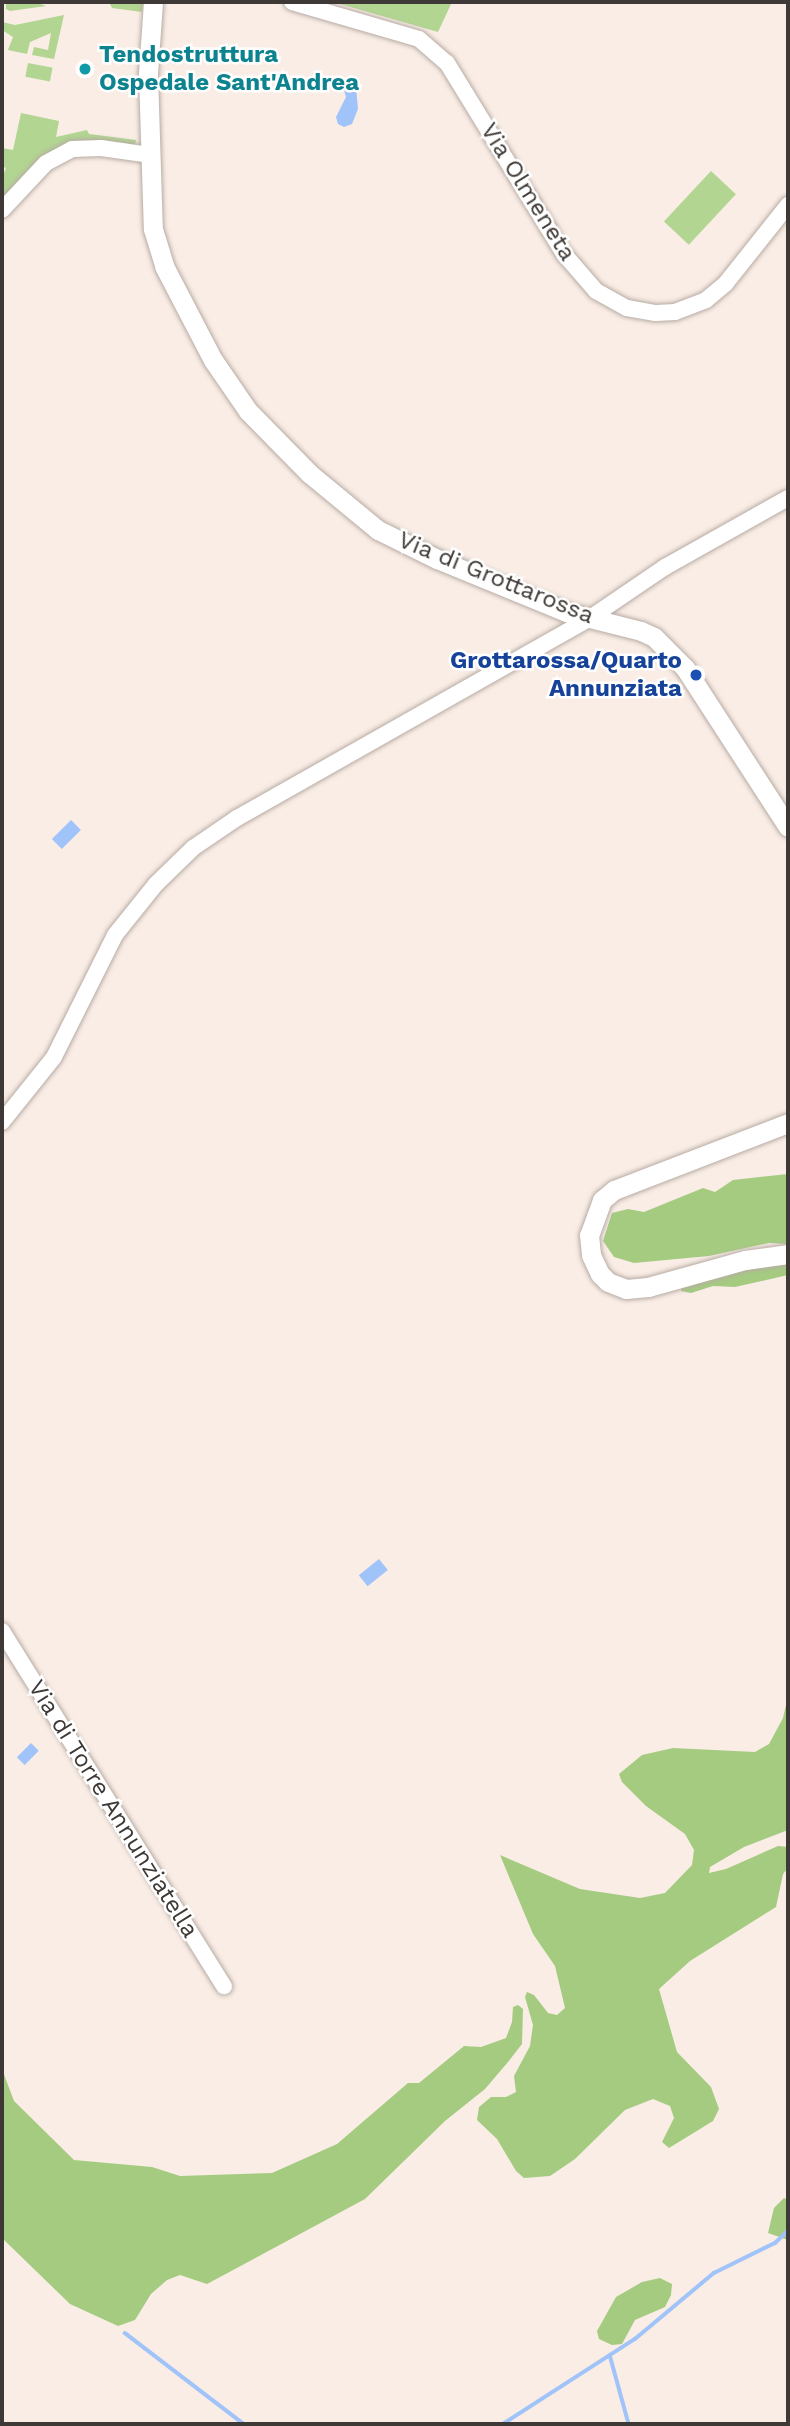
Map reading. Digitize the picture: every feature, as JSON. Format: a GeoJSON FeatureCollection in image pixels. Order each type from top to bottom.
{"type":"FeatureCollection","features":[{"type":"Feature","properties":{"kind":"street","name":"Via di Grottarossa"},"geometry":{"type":"LineString","coordinates":[[153,2],[148,74],[153,229],[164,266],[214,360],[248,411],[310,474],[378,530],[437,559],[566,612],[641,631],[669,651],[685,668],[788,828]]}},
{"type":"Feature","properties":{"kind":"street","name":"Via Olmeneta"},"geometry":{"type":"LineString","coordinates":[[292,2],[419,39],[447,63],[564,254],[596,291],[627,308],[656,313],[675,312],[706,300],[726,283],[788,205]]}},
{"type":"Feature","properties":{"kind":"street"},"geometry":{"type":"LineString","coordinates":[[2,209],[46,163],[72,149],[100,148],[150,155]]}},
{"type":"Feature","properties":{"kind":"street"},"geometry":{"type":"LineString","coordinates":[[2,1122],[54,1058],[115,934],[156,884],[193,848],[237,818],[590,618],[665,567],[788,498]]}},
{"type":"Feature","properties":{"kind":"street"},"geometry":{"type":"LineString","coordinates":[[788,1123],[614,1190],[603,1200],[589,1235],[591,1255],[600,1274],[608,1282],[626,1289],[648,1287],[745,1261],[788,1254]]}},
{"type":"Feature","properties":{"kind":"street","name":"Via di Torre Annunziatella"},"geometry":{"type":"LineString","coordinates":[[2,1631],[224,1986]]}},
{"type":"Feature","properties":{"kind":"green space"},"geometry":{"type":"Polygon","coordinates":[[[6,2],[35,2],[46,6],[10,11],[6,9],[6,2]]]}},
{"type":"Feature","properties":{"kind":"green space"},"geometry":{"type":"Polygon","coordinates":[[[109,2],[143,2],[142,12],[112,8],[109,2]]]}},
{"type":"Feature","properties":{"kind":"green space"},"geometry":{"type":"Polygon","coordinates":[[[333,2],[452,2],[438,32],[333,2]]]}},
{"type":"Feature","properties":{"kind":"green space"},"geometry":{"type":"Polygon","coordinates":[[[64,15],[54,59],[32,55],[34,47],[48,50],[51,33],[30,42],[27,54],[8,50],[13,37],[2,30],[2,22],[15,25],[64,15]]]}},
{"type":"Feature","properties":{"kind":"green space"},"geometry":{"type":"Polygon","coordinates":[[[28,63],[53,68],[50,82],[25,77],[28,63]]]}},
{"type":"Feature","properties":{"kind":"green space"},"geometry":{"type":"Polygon","coordinates":[[[21,113],[59,121],[56,137],[87,130],[89,134],[136,140],[135,147],[72,143],[2,205],[2,178],[6,168],[2,166],[2,148],[13,150],[21,113]]]}},
{"type":"Feature","properties":{"kind":"green space"},"geometry":{"type":"Polygon","coordinates":[[[711,171],[736,194],[689,245],[664,221],[711,171]]]}},
{"type":"Feature","properties":{"kind":"green space"},"geometry":{"type":"Polygon","coordinates":[[[788,1174],[788,1244],[769,1243],[709,1256],[634,1263],[614,1257],[603,1241],[612,1213],[628,1209],[644,1212],[703,1188],[715,1192],[733,1180],[788,1174]]]}},
{"type":"Feature","properties":{"kind":"green space"},"geometry":{"type":"Polygon","coordinates":[[[788,1257],[788,1275],[735,1287],[713,1286],[691,1293],[681,1291],[682,1286],[788,1257]]]}},
{"type":"Feature","properties":{"kind":"green space"},"geometry":{"type":"Polygon","coordinates":[[[788,1696],[788,1830],[744,1847],[710,1867],[709,1873],[726,1869],[778,1846],[788,1847],[788,1868],[783,1874],[776,1907],[690,1961],[659,1989],[677,2052],[711,2087],[719,2109],[713,2121],[669,2148],[662,2142],[674,2118],[670,2106],[653,2099],[625,2110],[575,2159],[550,2176],[524,2178],[516,2171],[497,2139],[477,2120],[479,2107],[491,2097],[506,2097],[516,2092],[514,2076],[530,2046],[533,2025],[525,1997],[527,1992],[534,1995],[548,2013],[557,2015],[565,2008],[555,1966],[533,1934],[500,1855],[580,1889],[640,1898],[665,1893],[692,1865],[694,1850],[685,1834],[646,1806],[622,1782],[619,1774],[642,1755],[673,1748],[755,1752],[769,1744],[783,1718],[788,1696]]]}},
{"type":"Feature","properties":{"kind":"green space"},"geometry":{"type":"Polygon","coordinates":[[[518,2005],[523,2009],[522,2044],[508,2062],[485,2089],[445,2121],[365,2199],[207,2284],[180,2275],[167,2280],[151,2294],[135,2320],[118,2326],[70,2304],[2,2238],[2,2069],[14,2101],[74,2160],[152,2167],[180,2176],[272,2173],[337,2144],[408,2083],[419,2083],[464,2046],[481,2047],[506,2038],[512,2022],[513,2007],[518,2005]]]}},
{"type":"Feature","properties":{"kind":"green space"},"geometry":{"type":"Polygon","coordinates":[[[784,2198],[788,2200],[788,2240],[768,2233],[774,2208],[784,2198]]]}},
{"type":"Feature","properties":{"kind":"green space"},"geometry":{"type":"Polygon","coordinates":[[[660,2278],[672,2284],[671,2295],[665,2307],[635,2320],[622,2344],[612,2345],[599,2339],[597,2331],[616,2297],[642,2282],[660,2278]]]}},
{"type":"Feature","properties":{"kind":"water"},"geometry":{"type":"Polygon","coordinates":[[[349,78],[356,87],[358,109],[352,124],[344,127],[338,124],[336,117],[346,97],[342,83],[349,78]]]}},
{"type":"Feature","properties":{"kind":"water"},"geometry":{"type":"Polygon","coordinates":[[[71,820],[81,830],[62,849],[52,839],[71,820]]]}},
{"type":"Feature","properties":{"kind":"water"},"geometry":{"type":"Polygon","coordinates":[[[379,1559],[388,1570],[368,1586],[359,1575],[379,1559]]]}},
{"type":"Feature","properties":{"kind":"water"},"geometry":{"type":"Polygon","coordinates":[[[31,1743],[39,1751],[25,1765],[17,1757],[31,1743]]]}},
{"type":"Feature","properties":{"kind":"waterway"},"geometry":{"type":"LineString","coordinates":[[503,2424],[635,2339],[714,2273],[775,2243],[788,2231]]}},
{"type":"Feature","properties":{"kind":"waterway"},"geometry":{"type":"LineString","coordinates":[[125,2333],[244,2424]]}},
{"type":"Feature","properties":{"kind":"waterway"},"geometry":{"type":"LineString","coordinates":[[610,2355],[629,2424]]}},
{"type":"Feature","properties":{"kind":"place","name":"Tendostruttura Ospedale Sant'Andrea"},"geometry":{"type":"Point","coordinates":[85,69]}},
{"type":"Feature","properties":{"kind":"place","name":"Grottarossa/Quarto Annunziata"},"geometry":{"type":"Point","coordinates":[696,675]}}]}
